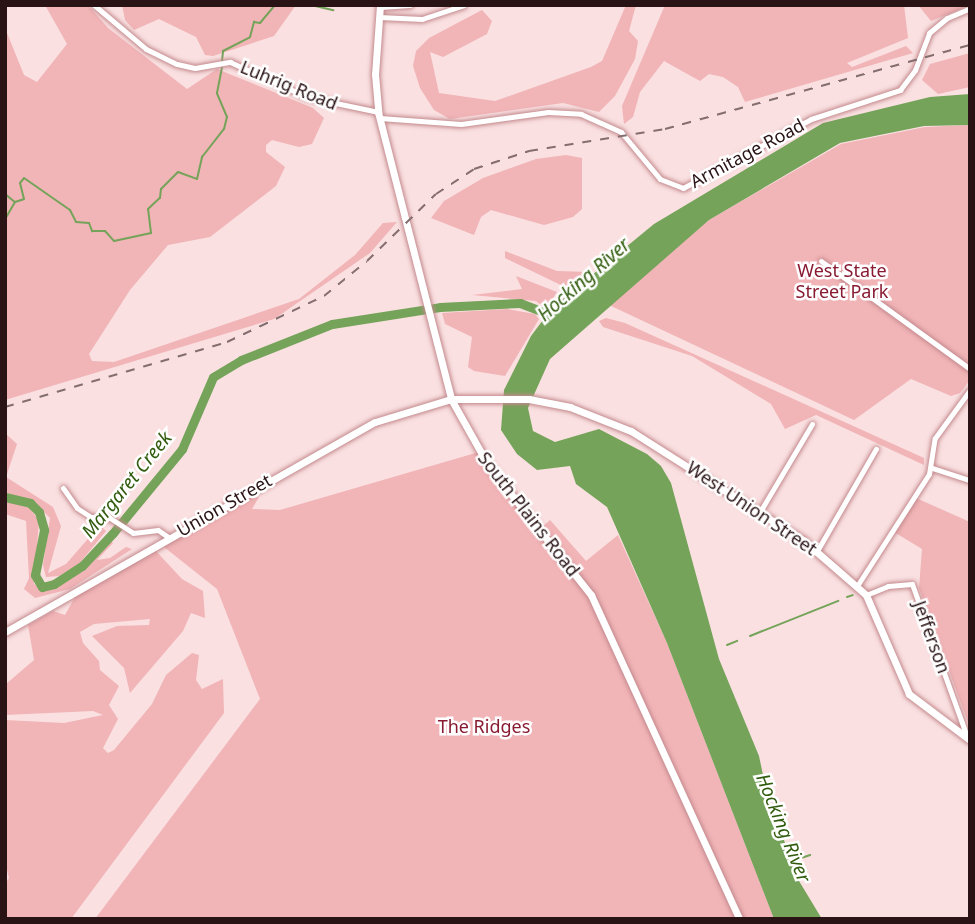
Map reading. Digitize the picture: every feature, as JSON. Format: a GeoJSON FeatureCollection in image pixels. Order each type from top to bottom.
{"type":"FeatureCollection","features":[{"type":"Feature","properties":{"kind":"main road","name":"South Plains Road"},"geometry":{"type":"LineString","coordinates":[[380,6],[375,74],[379,115],[451,399],[488,465],[591,595],[739,919]]}},
{"type":"Feature","properties":{"kind":"main road","name":"West Union Street"},"geometry":{"type":"LineString","coordinates":[[451,399],[483,397],[544,402],[594,415],[631,431],[761,510],[817,551],[858,586],[866,595],[909,694],[968,738]]}},
{"type":"Feature","properties":{"kind":"main road","name":"Union Street"},"geometry":{"type":"LineString","coordinates":[[5,632],[350,433],[387,416],[451,399]]}},
{"type":"Feature","properties":{"kind":"street","name":"Luhrig Road"},"geometry":{"type":"LineString","coordinates":[[94,5],[146,49],[177,64],[195,68],[226,61],[307,97],[379,115]]}},
{"type":"Feature","properties":{"kind":"street"},"geometry":{"type":"LineString","coordinates":[[380,6],[410,5]]}},
{"type":"Feature","properties":{"kind":"street"},"geometry":{"type":"LineString","coordinates":[[379,17],[422,19],[464,5]]}},
{"type":"Feature","properties":{"kind":"street","name":"Armitage Road"},"geometry":{"type":"LineString","coordinates":[[379,115],[461,124],[548,112],[581,114],[621,132],[660,179],[683,188],[811,119],[900,90],[915,70],[929,33],[970,8]]}},
{"type":"Feature","properties":{"kind":"street"},"geometry":{"type":"LineString","coordinates":[[821,261],[970,369]]}},
{"type":"Feature","properties":{"kind":"street"},"geometry":{"type":"LineString","coordinates":[[858,586],[932,467],[938,433],[970,390]]}},
{"type":"Feature","properties":{"kind":"street"},"geometry":{"type":"LineString","coordinates":[[761,510],[812,424]]}},
{"type":"Feature","properties":{"kind":"street"},"geometry":{"type":"LineString","coordinates":[[817,551],[876,449]]}},
{"type":"Feature","properties":{"kind":"street"},"geometry":{"type":"LineString","coordinates":[[932,467],[970,480]]}},
{"type":"Feature","properties":{"kind":"street"},"geometry":{"type":"LineString","coordinates":[[63,488],[77,508],[91,517],[110,517],[128,530],[158,530],[168,537]]}},
{"type":"Feature","properties":{"kind":"street","name":"Jefferson"},"geometry":{"type":"LineString","coordinates":[[866,595],[888,586],[912,584],[968,738]]}},
{"type":"Feature","properties":{"kind":"green space"},"geometry":{"type":"Polygon","coordinates":[[[45,5],[88,5],[108,28],[187,89],[217,69],[313,108],[324,118],[312,144],[299,147],[272,140],[266,145],[266,152],[285,167],[276,186],[210,237],[168,245],[130,290],[89,354],[92,361],[114,362],[299,299],[355,255],[383,223],[397,222],[370,253],[274,319],[5,400],[5,28],[24,75],[37,82],[67,44],[45,5]]]}},
{"type":"Feature","properties":{"kind":"green space"},"geometry":{"type":"Polygon","coordinates":[[[122,5],[296,5],[274,36],[213,56],[205,55],[196,37],[159,19],[134,30],[125,20],[122,5]]]}},
{"type":"Feature","properties":{"kind":"green space"},"geometry":{"type":"Polygon","coordinates":[[[626,5],[636,5],[629,31],[638,41],[635,59],[615,96],[599,112],[563,103],[450,119],[434,110],[420,88],[413,66],[416,51],[429,38],[482,10],[492,21],[487,34],[443,57],[430,52],[439,93],[495,101],[591,67],[602,61],[626,5]]]}},
{"type":"Feature","properties":{"kind":"green space"},"geometry":{"type":"Polygon","coordinates":[[[665,5],[904,5],[908,38],[847,63],[852,67],[906,46],[913,53],[745,102],[738,87],[723,77],[709,74],[700,81],[664,61],[640,92],[633,117],[624,124],[622,106],[665,5]]]}},
{"type":"Feature","properties":{"kind":"green space"},"geometry":{"type":"Polygon","coordinates":[[[918,5],[970,5],[931,21],[918,5]]]}},
{"type":"Feature","properties":{"kind":"green space"},"geometry":{"type":"Polygon","coordinates":[[[970,53],[970,87],[938,94],[922,80],[930,64],[970,53]]]}},
{"type":"Feature","properties":{"kind":"green space","name":"West State Street Park"},"geometry":{"type":"Polygon","coordinates":[[[970,125],[970,380],[960,393],[951,396],[911,379],[854,420],[609,305],[709,220],[841,144],[925,127],[970,125]]]}},
{"type":"Feature","properties":{"kind":"green space"},"geometry":{"type":"Polygon","coordinates":[[[566,155],[582,158],[582,209],[573,217],[544,225],[491,210],[481,217],[474,235],[431,218],[444,201],[483,178],[536,159],[566,155]]]}},
{"type":"Feature","properties":{"kind":"green space"},"geometry":{"type":"Polygon","coordinates":[[[505,251],[557,271],[589,272],[569,289],[505,258],[505,251]]]}},
{"type":"Feature","properties":{"kind":"green space"},"geometry":{"type":"Polygon","coordinates":[[[516,276],[557,292],[546,309],[536,301],[472,295],[522,289],[516,276]]]}},
{"type":"Feature","properties":{"kind":"green space"},"geometry":{"type":"Polygon","coordinates":[[[507,309],[535,314],[539,319],[505,376],[474,371],[468,367],[472,337],[445,324],[442,313],[507,309]]]}},
{"type":"Feature","properties":{"kind":"green space"},"geometry":{"type":"Polygon","coordinates":[[[606,318],[625,323],[924,458],[924,465],[816,415],[785,429],[771,404],[692,356],[603,327],[599,321],[606,318]]]}},
{"type":"Feature","properties":{"kind":"green space"},"geometry":{"type":"Polygon","coordinates":[[[5,433],[17,444],[6,477],[53,507],[61,526],[48,573],[66,564],[100,525],[106,531],[78,565],[59,576],[46,577],[43,565],[50,518],[34,502],[5,493],[5,433]]]}},
{"type":"Feature","properties":{"kind":"green space","name":"The Ridges"},"geometry":{"type":"Polygon","coordinates":[[[479,452],[541,528],[550,520],[586,561],[618,535],[667,643],[774,919],[95,919],[260,699],[217,589],[159,543],[235,499],[239,505],[252,494],[259,497],[252,509],[280,510],[479,452]]]}},
{"type":"Feature","properties":{"kind":"green space"},"geometry":{"type":"Polygon","coordinates":[[[916,498],[970,522],[970,728],[919,588],[922,549],[894,532],[916,498]]]}},
{"type":"Feature","properties":{"kind":"green space"},"geometry":{"type":"Polygon","coordinates":[[[5,501],[28,506],[39,521],[34,584],[41,588],[48,589],[71,578],[110,540],[113,543],[97,560],[110,558],[126,547],[132,549],[70,589],[35,598],[24,589],[29,578],[26,521],[5,514],[5,501]]]}},
{"type":"Feature","properties":{"kind":"green space"},"geometry":{"type":"Polygon","coordinates":[[[155,550],[182,579],[203,591],[205,618],[191,613],[183,631],[130,693],[124,668],[92,636],[117,626],[149,625],[150,619],[94,624],[80,632],[83,643],[99,661],[100,670],[119,686],[109,705],[118,719],[103,748],[108,753],[114,750],[152,704],[166,675],[192,653],[199,655],[196,680],[202,689],[223,679],[224,713],[71,919],[5,919],[5,884],[9,878],[5,862],[5,720],[64,723],[103,715],[93,711],[5,715],[6,684],[34,660],[28,625],[53,611],[65,615],[76,595],[155,550]]]}},
{"type":"Feature","properties":{"kind":"shaded area"},"geometry":{"type":"Polygon","coordinates":[[[970,94],[970,125],[924,126],[840,143],[709,220],[550,359],[528,408],[533,431],[555,442],[599,429],[647,454],[661,466],[671,483],[719,659],[759,756],[767,794],[799,881],[822,919],[774,919],[667,643],[607,507],[576,484],[570,466],[537,470],[517,454],[501,430],[504,390],[531,336],[552,308],[654,224],[823,123],[930,97],[970,94]]]}},
{"type":"Feature","properties":{"kind":"waterway"},"geometry":{"type":"LineString","coordinates":[[222,61],[223,51],[250,37],[254,22],[260,23],[275,5]]}},
{"type":"Feature","properties":{"kind":"waterway"},"geometry":{"type":"LineString","coordinates":[[311,5],[333,10]]}},
{"type":"Feature","properties":{"kind":"waterway"},"geometry":{"type":"LineString","coordinates":[[15,202],[24,199],[20,183],[24,178],[70,210],[76,222],[89,223],[92,231],[105,231],[114,241],[151,233],[148,209],[160,198],[161,189],[178,172],[197,179],[202,157],[224,129],[227,117],[217,93],[222,67]]}},
{"type":"Feature","properties":{"kind":"waterway"},"geometry":{"type":"LineString","coordinates":[[5,194],[15,202],[5,219]]}},
{"type":"Feature","properties":{"kind":"waterway","name":"Margaret Creek"},"geometry":{"type":"LineString","coordinates":[[5,497],[30,503],[39,512],[44,530],[35,575],[42,587],[54,584],[82,566],[113,533],[182,449],[213,377],[241,360],[332,324],[440,307],[520,303],[556,317]]}},
{"type":"Feature","properties":{"kind":"waterway"},"geometry":{"type":"LineString","coordinates":[[847,597],[853,595]]}},
{"type":"Feature","properties":{"kind":"waterway"},"geometry":{"type":"LineString","coordinates":[[750,636],[838,601]]}},
{"type":"Feature","properties":{"kind":"waterway"},"geometry":{"type":"LineString","coordinates":[[727,645],[737,641]]}},
{"type":"Feature","properties":{"kind":"waterway","name":"Hocking River"},"geometry":{"type":"LineString","coordinates":[[785,849],[795,860],[810,855]]}},
{"type":"Feature","properties":{"kind":"railway"},"geometry":{"type":"LineString","coordinates":[[5,407],[227,342],[324,296],[367,261],[436,194],[474,169],[529,151],[665,129],[970,45]]}}]}
